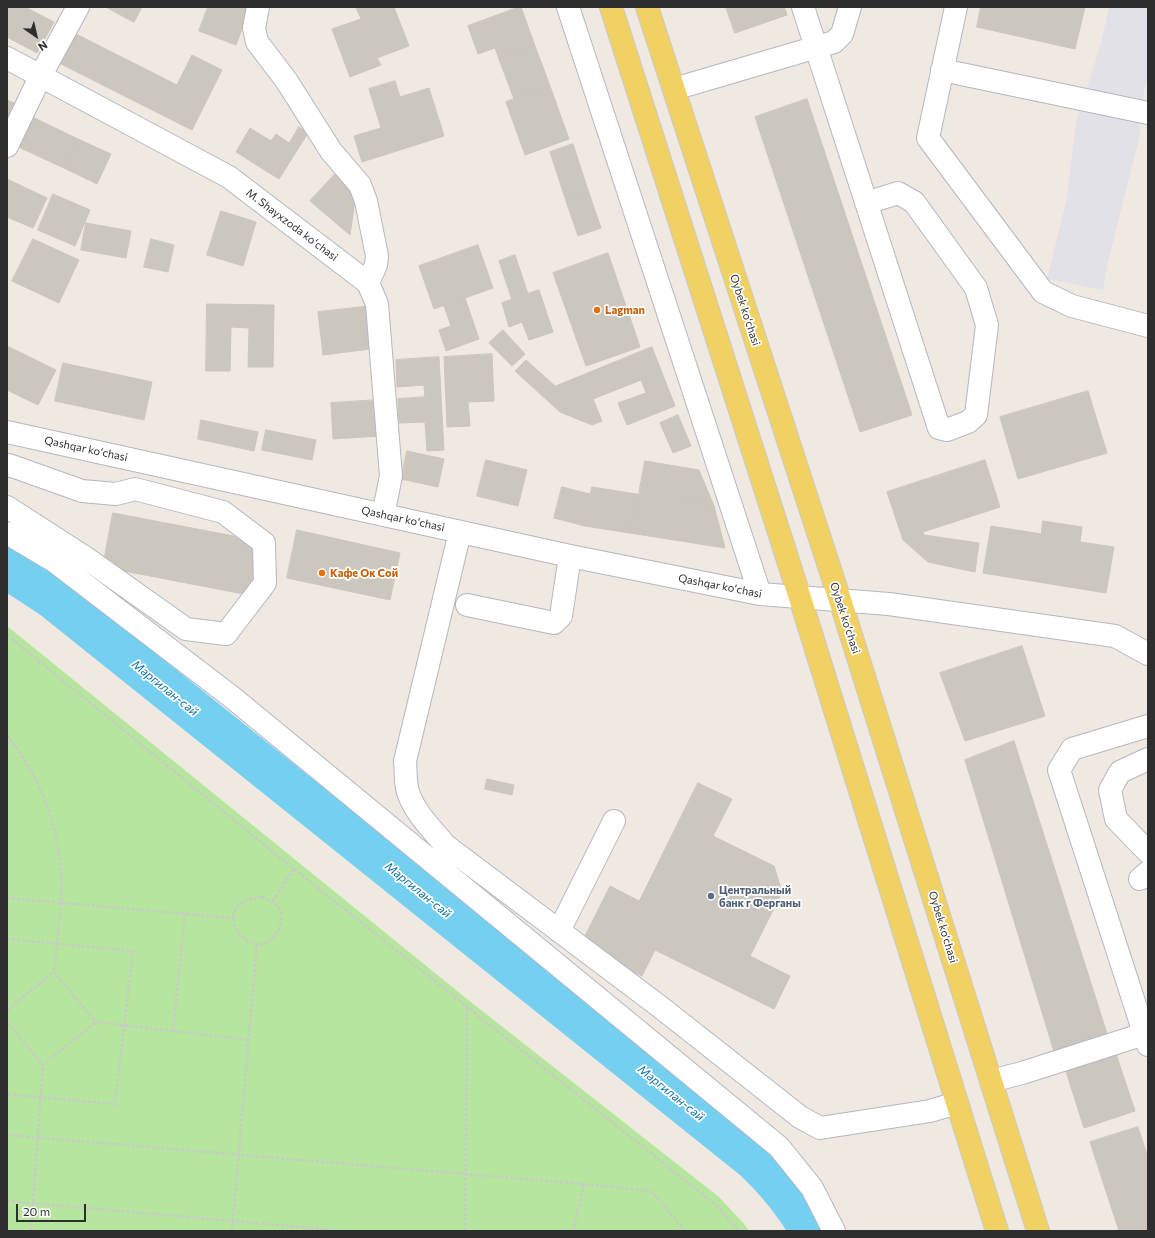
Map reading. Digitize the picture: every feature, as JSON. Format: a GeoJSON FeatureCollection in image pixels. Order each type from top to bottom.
{"type":"FeatureCollection","features":[{"type":"Feature","properties":{"kind":"main road"},"geometry":{"type":"LineString","coordinates":[[611,7],[800,598],[997,1231]]}},
{"type":"Feature","properties":{"kind":"main road","name":"Oybek ko‘chasi"},"geometry":{"type":"LineString","coordinates":[[647,7],[840,600],[1038,1231]]}},
{"type":"Feature","properties":{"kind":"street"},"geometry":{"type":"LineString","coordinates":[[7,146],[41,75],[78,7]]}},
{"type":"Feature","properties":{"kind":"street"},"geometry":{"type":"LineString","coordinates":[[258,7],[254,28],[257,42],[286,80],[331,150],[360,185],[366,201],[377,256],[376,265],[368,283]]}},
{"type":"Feature","properties":{"kind":"street"},"geometry":{"type":"LineString","coordinates":[[568,7],[760,594]]}},
{"type":"Feature","properties":{"kind":"street"},"geometry":{"type":"LineString","coordinates":[[803,7],[866,203],[939,428],[947,430],[968,422],[976,415],[987,325],[976,288],[914,202],[898,193],[866,203]]}},
{"type":"Feature","properties":{"kind":"street"},"geometry":{"type":"LineString","coordinates":[[674,89],[834,42],[842,34],[850,7]]}},
{"type":"Feature","properties":{"kind":"street"},"geometry":{"type":"LineString","coordinates":[[956,7],[928,138],[1043,292],[1072,306],[1148,326]]}},
{"type":"Feature","properties":{"kind":"street","name":"M. Shayxzoda koʻchasi"},"geometry":{"type":"LineString","coordinates":[[7,58],[229,176],[368,283],[377,304],[391,476],[383,515]]}},
{"type":"Feature","properties":{"kind":"street"},"geometry":{"type":"LineString","coordinates":[[942,70],[1148,113]]}},
{"type":"Feature","properties":{"kind":"street","name":"Qashqar koʻchasi"},"geometry":{"type":"LineString","coordinates":[[7,432],[570,556],[760,594],[889,604],[1115,636],[1148,654]]}},
{"type":"Feature","properties":{"kind":"street"},"geometry":{"type":"LineString","coordinates":[[135,489],[137,460]]}},
{"type":"Feature","properties":{"kind":"street"},"geometry":{"type":"LineString","coordinates":[[7,466],[10,465],[82,490],[116,494],[135,489],[223,512],[264,542],[265,583],[226,634],[186,629],[86,558],[7,507]]}},
{"type":"Feature","properties":{"kind":"street"},"geometry":{"type":"LineString","coordinates":[[460,532],[405,761],[408,790],[414,808],[427,825],[445,845],[659,1006],[800,1117],[820,1128],[930,1111],[957,1103]]}},
{"type":"Feature","properties":{"kind":"street"},"geometry":{"type":"LineString","coordinates":[[7,533],[54,561],[233,698],[779,1147],[812,1188],[834,1231]]}},
{"type":"Feature","properties":{"kind":"street"},"geometry":{"type":"LineString","coordinates":[[467,605],[554,623],[561,616],[570,556]]}},
{"type":"Feature","properties":{"kind":"street"},"geometry":{"type":"LineString","coordinates":[[991,1081],[1146,1039],[1059,770],[1072,749],[1148,726]]}},
{"type":"Feature","properties":{"kind":"street"},"geometry":{"type":"LineString","coordinates":[[1146,847],[1116,819],[1110,790],[1120,772],[1148,758]]}},
{"type":"Feature","properties":{"kind":"street"},"geometry":{"type":"LineString","coordinates":[[559,931],[614,821]]}},
{"type":"Feature","properties":{"kind":"path"},"geometry":{"type":"LineString","coordinates":[[7,635],[294,870],[716,1205],[739,1231]]}},
{"type":"Feature","properties":{"kind":"path"},"geometry":{"type":"LineString","coordinates":[[7,735],[21,753],[36,778],[48,808],[54,826],[59,851],[61,877],[61,903],[54,972],[7,1010]]}},
{"type":"Feature","properties":{"kind":"path"},"geometry":{"type":"LineString","coordinates":[[273,901],[294,870]]}},
{"type":"Feature","properties":{"kind":"path"},"geometry":{"type":"LineString","coordinates":[[262,897],[273,901],[281,912],[282,919],[273,938],[257,944],[250,942],[237,933],[233,918],[238,907],[255,898],[262,897]]}},
{"type":"Feature","properties":{"kind":"path"},"geometry":{"type":"LineString","coordinates":[[7,898],[233,918]]}},
{"type":"Feature","properties":{"kind":"path"},"geometry":{"type":"LineString","coordinates":[[173,1031],[185,914]]}},
{"type":"Feature","properties":{"kind":"path"},"geometry":{"type":"LineString","coordinates":[[7,939],[133,951],[115,1104],[7,1094]]}},
{"type":"Feature","properties":{"kind":"path"},"geometry":{"type":"LineString","coordinates":[[232,1231],[257,944]]}},
{"type":"Feature","properties":{"kind":"path"},"geometry":{"type":"LineString","coordinates":[[54,972],[96,1022],[249,1040]]}},
{"type":"Feature","properties":{"kind":"path"},"geometry":{"type":"LineString","coordinates":[[465,1231],[467,1007]]}},
{"type":"Feature","properties":{"kind":"path"},"geometry":{"type":"LineString","coordinates":[[7,1022],[43,1065],[31,1231]]}},
{"type":"Feature","properties":{"kind":"path"},"geometry":{"type":"LineString","coordinates":[[43,1065],[96,1022]]}},
{"type":"Feature","properties":{"kind":"path"},"geometry":{"type":"LineString","coordinates":[[7,1135],[651,1191],[684,1231]]}},
{"type":"Feature","properties":{"kind":"path"},"geometry":{"type":"LineString","coordinates":[[573,1231],[584,1184]]}},
{"type":"Feature","properties":{"kind":"path"},"geometry":{"type":"LineString","coordinates":[[7,1201],[345,1231]]}},
{"type":"Feature","properties":{"kind":"shaded area"},"geometry":{"type":"Polygon","coordinates":[[[1109,7],[1148,7],[1148,76],[1144,91],[1139,139],[1108,262],[1103,290],[1047,279],[1067,198],[1076,122],[1100,47],[1109,7]]]}},
{"type":"Feature","properties":{"kind":"green space"},"geometry":{"type":"Polygon","coordinates":[[[7,626],[467,999],[719,1197],[749,1231],[7,1231],[7,626]]]}},
{"type":"Feature","properties":{"kind":"building"},"geometry":{"type":"Polygon","coordinates":[[[7,7],[25,7],[54,22],[37,53],[7,37],[7,7]]]}},
{"type":"Feature","properties":{"kind":"building"},"geometry":{"type":"Polygon","coordinates":[[[106,7],[142,7],[134,22],[106,7]]]}},
{"type":"Feature","properties":{"kind":"building"},"geometry":{"type":"Polygon","coordinates":[[[208,7],[250,7],[236,45],[199,31],[208,7]]]}},
{"type":"Feature","properties":{"kind":"building"},"geometry":{"type":"Polygon","coordinates":[[[356,7],[394,7],[409,46],[377,58],[381,65],[350,77],[332,29],[361,19],[356,7]]]}},
{"type":"Feature","properties":{"kind":"building"},"geometry":{"type":"Polygon","coordinates":[[[521,7],[535,46],[499,59],[495,48],[478,54],[468,26],[521,7]]]}},
{"type":"Feature","properties":{"kind":"building"},"geometry":{"type":"Polygon","coordinates":[[[726,7],[784,7],[787,15],[735,33],[726,7]]]}},
{"type":"Feature","properties":{"kind":"building"},"geometry":{"type":"Polygon","coordinates":[[[981,7],[1085,7],[1075,49],[977,27],[981,7]]]}},
{"type":"Feature","properties":{"kind":"building"},"geometry":{"type":"Polygon","coordinates":[[[74,33],[177,85],[192,55],[222,70],[192,130],[59,63],[74,33]]]}},
{"type":"Feature","properties":{"kind":"building"},"geometry":{"type":"Polygon","coordinates":[[[535,46],[550,86],[514,99],[499,59],[535,46]]]}},
{"type":"Feature","properties":{"kind":"building"},"geometry":{"type":"Polygon","coordinates":[[[395,81],[400,97],[429,88],[444,136],[362,162],[354,136],[381,128],[369,89],[395,81]]]}},
{"type":"Feature","properties":{"kind":"building"},"geometry":{"type":"Polygon","coordinates":[[[550,86],[569,139],[525,155],[506,102],[550,86]]]}},
{"type":"Feature","properties":{"kind":"building"},"geometry":{"type":"Polygon","coordinates":[[[807,99],[912,415],[860,432],[755,117],[807,99]]]}},
{"type":"Feature","properties":{"kind":"building"},"geometry":{"type":"Polygon","coordinates":[[[7,100],[16,104],[7,122],[7,100]]]}},
{"type":"Feature","properties":{"kind":"building"},"geometry":{"type":"Polygon","coordinates":[[[26,114],[78,139],[64,168],[12,144],[26,114]]]}},
{"type":"Feature","properties":{"kind":"building"},"geometry":{"type":"Polygon","coordinates":[[[299,127],[308,133],[279,179],[236,152],[250,128],[271,141],[276,134],[289,143],[299,127]]]}},
{"type":"Feature","properties":{"kind":"building"},"geometry":{"type":"Polygon","coordinates":[[[78,139],[111,154],[97,184],[64,168],[78,139]]]}},
{"type":"Feature","properties":{"kind":"building"},"geometry":{"type":"Polygon","coordinates":[[[573,144],[588,190],[565,198],[550,152],[573,144]]]}},
{"type":"Feature","properties":{"kind":"building"},"geometry":{"type":"Polygon","coordinates":[[[335,174],[356,193],[350,235],[310,201],[335,174]]]}},
{"type":"Feature","properties":{"kind":"building"},"geometry":{"type":"Polygon","coordinates":[[[7,179],[47,198],[33,228],[7,217],[7,179]]]}},
{"type":"Feature","properties":{"kind":"building"},"geometry":{"type":"Polygon","coordinates":[[[588,190],[601,228],[578,236],[565,198],[588,190]]]}},
{"type":"Feature","properties":{"kind":"building"},"geometry":{"type":"Polygon","coordinates":[[[53,194],[90,210],[75,246],[38,230],[53,194]]]}},
{"type":"Feature","properties":{"kind":"building"},"geometry":{"type":"Polygon","coordinates":[[[221,211],[256,222],[243,266],[207,255],[221,211]]]}},
{"type":"Feature","properties":{"kind":"building"},"geometry":{"type":"Polygon","coordinates":[[[86,223],[131,231],[126,258],[81,250],[86,223]]]}},
{"type":"Feature","properties":{"kind":"building"},"geometry":{"type":"Polygon","coordinates":[[[33,239],[79,260],[59,303],[12,281],[33,239]]]}},
{"type":"Feature","properties":{"kind":"building"},"geometry":{"type":"Polygon","coordinates":[[[151,239],[174,245],[168,272],[144,267],[151,239]]]}},
{"type":"Feature","properties":{"kind":"building"},"geometry":{"type":"Polygon","coordinates":[[[478,245],[493,288],[434,309],[419,266],[478,245]]]}},
{"type":"Feature","properties":{"kind":"building","name":"Lagman"},"geometry":{"type":"Polygon","coordinates":[[[608,253],[640,347],[586,366],[553,273],[608,253]]]}},
{"type":"Feature","properties":{"kind":"building"},"geometry":{"type":"Polygon","coordinates":[[[515,255],[528,294],[512,300],[499,261],[515,255]]]}},
{"type":"Feature","properties":{"kind":"building"},"geometry":{"type":"Polygon","coordinates":[[[539,290],[553,332],[529,340],[522,322],[509,327],[502,303],[539,290]]]}},
{"type":"Feature","properties":{"kind":"building"},"geometry":{"type":"Polygon","coordinates":[[[465,298],[479,339],[446,351],[439,330],[451,326],[444,306],[465,298]]]}},
{"type":"Feature","properties":{"kind":"building"},"geometry":{"type":"Polygon","coordinates":[[[207,304],[274,305],[273,367],[248,367],[249,328],[231,327],[230,371],[206,371],[207,304]]]}},
{"type":"Feature","properties":{"kind":"building"},"geometry":{"type":"Polygon","coordinates":[[[372,306],[378,348],[323,355],[318,312],[372,306]]]}},
{"type":"Feature","properties":{"kind":"building"},"geometry":{"type":"Polygon","coordinates":[[[503,330],[525,354],[512,366],[489,343],[503,330]]]}},
{"type":"Feature","properties":{"kind":"building"},"geometry":{"type":"Polygon","coordinates":[[[7,346],[56,370],[38,405],[7,390],[7,346]]]}},
{"type":"Feature","properties":{"kind":"building"},"geometry":{"type":"Polygon","coordinates":[[[652,347],[675,406],[627,425],[618,403],[646,393],[641,380],[593,399],[602,421],[592,425],[560,412],[515,371],[526,360],[555,386],[652,347]]]}},
{"type":"Feature","properties":{"kind":"building"},"geometry":{"type":"Polygon","coordinates":[[[492,354],[494,401],[468,402],[470,426],[447,427],[444,357],[492,354]]]}},
{"type":"Feature","properties":{"kind":"building"},"geometry":{"type":"Polygon","coordinates":[[[439,357],[441,396],[425,398],[424,385],[397,387],[396,360],[439,357]]]}},
{"type":"Feature","properties":{"kind":"building"},"geometry":{"type":"Polygon","coordinates":[[[63,363],[152,382],[144,420],[55,401],[63,363]]]}},
{"type":"Feature","properties":{"kind":"building"},"geometry":{"type":"Polygon","coordinates":[[[1088,391],[1107,453],[1018,479],[1000,417],[1088,391]]]}},
{"type":"Feature","properties":{"kind":"building"},"geometry":{"type":"Polygon","coordinates":[[[441,396],[444,450],[427,451],[425,422],[399,423],[398,399],[441,396]]]}},
{"type":"Feature","properties":{"kind":"building"},"geometry":{"type":"Polygon","coordinates":[[[378,400],[380,436],[333,439],[331,403],[378,400]]]}},
{"type":"Feature","properties":{"kind":"building"},"geometry":{"type":"Polygon","coordinates":[[[678,415],[691,446],[673,453],[660,423],[678,415]]]}},
{"type":"Feature","properties":{"kind":"building"},"geometry":{"type":"Polygon","coordinates":[[[201,420],[258,432],[254,451],[198,439],[201,420]]]}},
{"type":"Feature","properties":{"kind":"building"},"geometry":{"type":"Polygon","coordinates":[[[266,430],[316,440],[312,460],[262,450],[266,430]]]}},
{"type":"Feature","properties":{"kind":"building"},"geometry":{"type":"Polygon","coordinates":[[[407,451],[444,459],[438,487],[401,479],[407,451]]]}},
{"type":"Feature","properties":{"kind":"building"},"geometry":{"type":"Polygon","coordinates":[[[486,460],[527,470],[518,506],[477,496],[486,460]]]}},
{"type":"Feature","properties":{"kind":"building"},"geometry":{"type":"Polygon","coordinates":[[[985,460],[1000,507],[923,532],[924,535],[979,543],[975,572],[928,562],[903,540],[887,492],[985,460]]]}},
{"type":"Feature","properties":{"kind":"building"},"geometry":{"type":"Polygon","coordinates":[[[645,461],[699,470],[714,506],[639,494],[645,461]]]}},
{"type":"Feature","properties":{"kind":"building"},"geometry":{"type":"Polygon","coordinates":[[[562,487],[590,494],[585,526],[554,518],[562,487]]]}},
{"type":"Feature","properties":{"kind":"building"},"geometry":{"type":"Polygon","coordinates":[[[592,487],[636,494],[630,533],[585,526],[592,487]]]}},
{"type":"Feature","properties":{"kind":"building"},"geometry":{"type":"Polygon","coordinates":[[[636,494],[714,506],[725,548],[630,533],[636,494]]]}},
{"type":"Feature","properties":{"kind":"building"},"geometry":{"type":"Polygon","coordinates":[[[113,513],[260,541],[249,595],[103,567],[113,513]]]}},
{"type":"Feature","properties":{"kind":"building"},"geometry":{"type":"Polygon","coordinates":[[[1043,521],[1082,527],[1080,542],[1114,547],[1106,593],[983,573],[991,526],[1041,534],[1043,521]]]}},
{"type":"Feature","properties":{"kind":"building"},"geometry":{"type":"Polygon","coordinates":[[[297,530],[400,553],[390,600],[287,578],[297,530]]]}},
{"type":"Feature","properties":{"kind":"building"},"geometry":{"type":"Polygon","coordinates":[[[1022,646],[1045,716],[965,741],[940,673],[1022,646]]]}},
{"type":"Feature","properties":{"kind":"building"},"geometry":{"type":"Polygon","coordinates":[[[1014,741],[1109,1040],[1055,1055],[965,760],[1014,741]]]}},
{"type":"Feature","properties":{"kind":"building"},"geometry":{"type":"Polygon","coordinates":[[[487,779],[514,785],[512,795],[485,789],[487,779]]]}},
{"type":"Feature","properties":{"kind":"building","name":"Центральный банк г Ферганы"},"geometry":{"type":"Polygon","coordinates":[[[698,783],[732,799],[713,836],[774,866],[782,892],[750,956],[790,976],[774,1009],[655,950],[642,976],[580,946],[610,886],[639,901],[698,783]]]}},
{"type":"Feature","properties":{"kind":"building"},"geometry":{"type":"Polygon","coordinates":[[[1115,1051],[1135,1111],[1084,1128],[1064,1065],[1115,1051]]]}},
{"type":"Feature","properties":{"kind":"building"},"geometry":{"type":"Polygon","coordinates":[[[1138,1127],[1148,1158],[1148,1231],[1119,1231],[1090,1142],[1138,1127]]]}},
{"type":"Feature","properties":{"kind":"waterway","name":"Маргилан-сай"},"geometry":{"type":"LineString","coordinates":[[7,568],[53,598],[755,1160],[786,1194],[811,1231]]}},
{"type":"Feature","properties":{"kind":"place","name":"Lagman"},"geometry":{"type":"Point","coordinates":[597,310]}},
{"type":"Feature","properties":{"kind":"place","name":"Кафе Ок Сой"},"geometry":{"type":"Point","coordinates":[322,573]}},
{"type":"Feature","properties":{"kind":"place","name":"Центральный банк г Ферганы"},"geometry":{"type":"Point","coordinates":[711,896]}}]}
